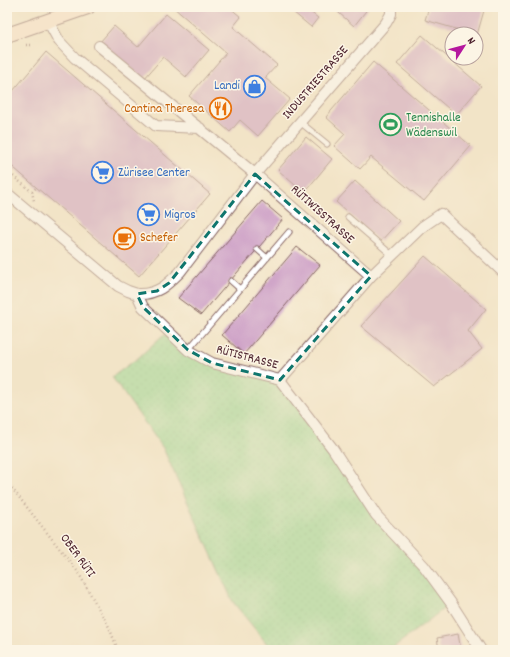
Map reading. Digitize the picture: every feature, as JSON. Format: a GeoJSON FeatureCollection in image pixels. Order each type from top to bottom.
{"type":"FeatureCollection","features":[{"type":"Feature","properties":{"kind":"main road"},"geometry":{"type":"LineString","coordinates":[[7,35],[88,7]]}},
{"type":"Feature","properties":{"kind":"street","name":"INDUSTRIESTRASSE"},"geometry":{"type":"LineString","coordinates":[[138,294],[147,295],[157,291],[169,283],[180,272],[255,174],[386,23],[391,14],[391,7]]}},
{"type":"Feature","properties":{"kind":"street"},"geometry":{"type":"LineString","coordinates":[[48,21],[59,40],[75,58],[156,126],[200,128]]}},
{"type":"Feature","properties":{"kind":"street"},"geometry":{"type":"LineString","coordinates":[[99,46],[255,174]]}},
{"type":"Feature","properties":{"kind":"street","name":"RÜTIWISSTRASSE"},"geometry":{"type":"LineString","coordinates":[[255,174],[371,276]]}},
{"type":"Feature","properties":{"kind":"street"},"geometry":{"type":"LineString","coordinates":[[7,193],[118,286],[138,294]]}},
{"type":"Feature","properties":{"kind":"street"},"geometry":{"type":"LineString","coordinates":[[280,380],[371,276],[422,227],[441,214],[503,272]]}},
{"type":"Feature","properties":{"kind":"street","name":"RÜTISTRASSE"},"geometry":{"type":"LineString","coordinates":[[138,294],[143,308],[188,350],[212,364],[280,380],[333,449],[376,515],[424,566],[451,603],[481,650]]}},
{"type":"Feature","properties":{"kind":"lane"},"geometry":{"type":"LineString","coordinates":[[300,122],[327,144]]}},
{"type":"Feature","properties":{"kind":"lane"},"geometry":{"type":"LineString","coordinates":[[348,217],[392,256]]}},
{"type":"Feature","properties":{"kind":"lane"},"geometry":{"type":"LineString","coordinates":[[188,350],[289,232]]}},
{"type":"Feature","properties":{"kind":"lane"},"geometry":{"type":"LineString","coordinates":[[257,249],[267,258]]}},
{"type":"Feature","properties":{"kind":"lane"},"geometry":{"type":"LineString","coordinates":[[231,280],[240,289]]}},
{"type":"Feature","properties":{"kind":"path"},"geometry":{"type":"LineString","coordinates":[[26,46],[32,45]]}},
{"type":"Feature","properties":{"kind":"path"},"geometry":{"type":"LineString","coordinates":[[7,171],[32,192],[35,203]]}},
{"type":"Feature","properties":{"kind":"path"},"geometry":{"type":"LineString","coordinates":[[32,192],[36,188]]}},
{"type":"Feature","properties":{"kind":"path","name":"OBER RÜTI"},"geometry":{"type":"LineString","coordinates":[[7,482],[78,572],[109,628],[118,650]]}},
{"type":"Feature","properties":{"kind":"highlighted area"},"geometry":{"type":"Polygon","coordinates":[[[255,174],[371,276],[280,380],[212,363],[188,350],[143,307],[137,294],[157,291],[169,283],[255,174]]]}},
{"type":"Feature","properties":{"kind":"green space"},"geometry":{"type":"Polygon","coordinates":[[[163,335],[173,337],[212,363],[280,380],[376,515],[451,603],[390,650],[272,650],[233,602],[163,448],[112,377],[138,358],[163,335]]]}},
{"type":"Feature","properties":{"kind":"building"},"geometry":{"type":"Polygon","coordinates":[[[173,7],[229,7],[241,17],[233,27],[277,65],[265,78],[290,99],[258,136],[240,120],[230,132],[189,96],[226,53],[173,7]]]}},
{"type":"Feature","properties":{"kind":"building"},"geometry":{"type":"Polygon","coordinates":[[[287,7],[304,7],[318,18],[311,27],[287,7]]]}},
{"type":"Feature","properties":{"kind":"building"},"geometry":{"type":"Polygon","coordinates":[[[332,7],[369,7],[354,26],[332,7]]]}},
{"type":"Feature","properties":{"kind":"building"},"geometry":{"type":"Polygon","coordinates":[[[429,7],[485,7],[480,26],[446,26],[425,20],[429,7]]]}},
{"type":"Feature","properties":{"kind":"building"},"geometry":{"type":"Polygon","coordinates":[[[166,14],[209,50],[186,77],[163,57],[144,79],[100,42],[114,26],[138,47],[166,14]]]}},
{"type":"Feature","properties":{"kind":"building"},"geometry":{"type":"Polygon","coordinates":[[[422,35],[444,54],[444,66],[458,66],[481,86],[456,115],[397,64],[422,35]]]}},
{"type":"Feature","properties":{"kind":"building","name":"Zürisee Center"},"geometry":{"type":"Polygon","coordinates":[[[46,52],[210,194],[139,276],[7,162],[7,98],[46,52]]]}},
{"type":"Feature","properties":{"kind":"building","name":"Tennishalle Wädenswil"},"geometry":{"type":"Polygon","coordinates":[[[373,62],[471,146],[424,201],[371,157],[360,169],[334,146],[345,134],[326,117],[373,62]]]}},
{"type":"Feature","properties":{"kind":"building"},"geometry":{"type":"Polygon","coordinates":[[[306,137],[332,159],[304,193],[278,170],[306,137]]]}},
{"type":"Feature","properties":{"kind":"building"},"geometry":{"type":"Polygon","coordinates":[[[355,181],[399,221],[380,242],[336,202],[355,181]]]}},
{"type":"Feature","properties":{"kind":"building"},"geometry":{"type":"Polygon","coordinates":[[[262,201],[283,219],[201,315],[178,298],[262,201]]]}},
{"type":"Feature","properties":{"kind":"building"},"geometry":{"type":"Polygon","coordinates":[[[297,247],[320,265],[244,354],[222,335],[297,247]]]}},
{"type":"Feature","properties":{"kind":"building"},"geometry":{"type":"Polygon","coordinates":[[[425,256],[486,309],[468,331],[482,349],[434,387],[361,326],[425,256]]]}},
{"type":"Feature","properties":{"kind":"building"},"geometry":{"type":"Polygon","coordinates":[[[458,634],[461,650],[439,650],[437,638],[458,634]]]}},
{"type":"Feature","properties":{"kind":"place","name":"Landi"},"geometry":{"type":"Point","coordinates":[255,86]}},
{"type":"Feature","properties":{"kind":"place","name":"Cantina Theresa"},"geometry":{"type":"Point","coordinates":[220,109]}},
{"type":"Feature","properties":{"kind":"place","name":"Tennishalle Wädenswil"},"geometry":{"type":"Point","coordinates":[391,125]}},
{"type":"Feature","properties":{"kind":"place","name":"Zürisee Center"},"geometry":{"type":"Point","coordinates":[103,173]}},
{"type":"Feature","properties":{"kind":"place","name":"Migros"},"geometry":{"type":"Point","coordinates":[149,215]}},
{"type":"Feature","properties":{"kind":"place","name":"Schefer"},"geometry":{"type":"Point","coordinates":[124,238]}}]}
